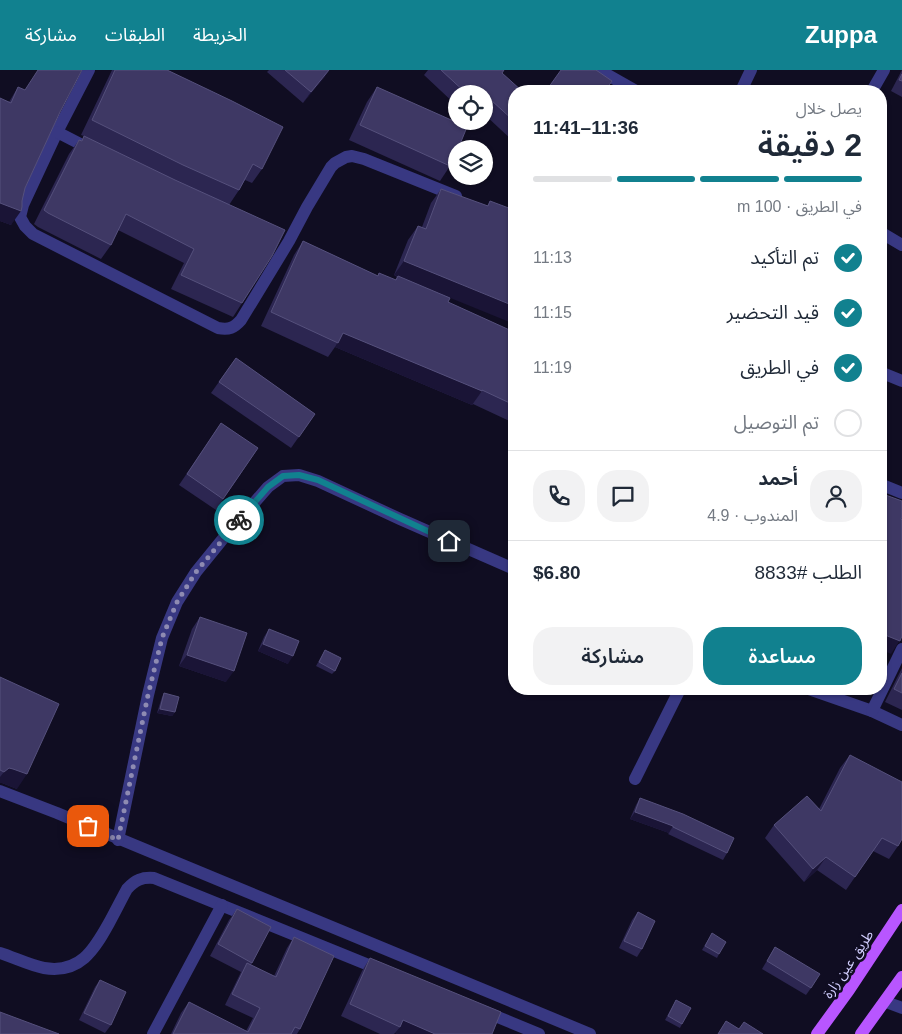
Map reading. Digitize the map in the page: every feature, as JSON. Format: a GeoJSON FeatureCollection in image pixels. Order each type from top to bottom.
{"type":"FeatureCollection","features":[{"type":"Feature","properties":{"kind":"main road","name":"طريق عين زارة"},"geometry":{"type":"LineString","coordinates":[[817,1034],[849,990],[902,910]]}},
{"type":"Feature","properties":{"kind":"main road"},"geometry":{"type":"LineString","coordinates":[[861,1034],[886,1002],[902,977]]}},
{"type":"Feature","properties":{"kind":"street"},"geometry":{"type":"LineString","coordinates":[[89,70],[56,132],[23,205],[20,217],[33,234],[218,328],[228,329],[235,327],[242,320],[335,162],[352,156],[364,159],[470,202]]}},
{"type":"Feature","properties":{"kind":"street"},"geometry":{"type":"LineString","coordinates":[[599,70],[625,85]]}},
{"type":"Feature","properties":{"kind":"street"},"geometry":{"type":"LineString","coordinates":[[744,85],[751,70]]}},
{"type":"Feature","properties":{"kind":"street"},"geometry":{"type":"LineString","coordinates":[[875,85],[884,70]]}},
{"type":"Feature","properties":{"kind":"street"},"geometry":{"type":"LineString","coordinates":[[56,132],[100,153]]}},
{"type":"Feature","properties":{"kind":"street"},"geometry":{"type":"LineString","coordinates":[[887,236],[902,244]]}},
{"type":"Feature","properties":{"kind":"street"},"geometry":{"type":"LineString","coordinates":[[887,375],[902,381]]}},
{"type":"Feature","properties":{"kind":"street"},"geometry":{"type":"LineString","coordinates":[[118,840],[162,638],[177,602],[196,572],[245,513],[268,487],[283,476],[299,475],[318,480],[400,519],[508,566]]}},
{"type":"Feature","properties":{"kind":"street"},"geometry":{"type":"LineString","coordinates":[[887,487],[902,493]]}},
{"type":"Feature","properties":{"kind":"street"},"geometry":{"type":"LineString","coordinates":[[887,680],[902,649]]}},
{"type":"Feature","properties":{"kind":"street"},"geometry":{"type":"LineString","coordinates":[[635,779],[677,695]]}},
{"type":"Feature","properties":{"kind":"street"},"geometry":{"type":"LineString","coordinates":[[826,695],[872,711],[902,725]]}},
{"type":"Feature","properties":{"kind":"street"},"geometry":{"type":"LineString","coordinates":[[872,711],[880,695]]}},
{"type":"Feature","properties":{"kind":"street"},"geometry":{"type":"LineString","coordinates":[[0,792],[57,813],[118,840],[590,1034]]}},
{"type":"Feature","properties":{"kind":"street"},"geometry":{"type":"LineString","coordinates":[[0,953],[43,968],[57,969],[82,961],[92,952],[99,941],[127,889],[132,883],[146,877],[162,880],[388,972]]}},
{"type":"Feature","properties":{"kind":"street"},"geometry":{"type":"LineString","coordinates":[[153,1034],[222,905]]}},
{"type":"Feature","properties":{"kind":"street"},"geometry":{"type":"LineString","coordinates":[[886,1002],[902,1008]]}},
{"type":"Feature","properties":{"kind":"street"},"geometry":{"type":"LineString","coordinates":[[472,1006],[539,1034]]}},
{"type":"Feature","properties":{"kind":"building"},"geometry":{"type":"Polygon","coordinates":[[[38,70],[82,70],[60,112],[25,188],[21,211],[0,203],[0,98],[11,103],[18,87],[25,90],[38,70]]]}},
{"type":"Feature","properties":{"kind":"building"},"geometry":{"type":"Polygon","coordinates":[[[115,70],[167,70],[283,127],[262,169],[253,164],[239,190],[183,165],[92,120],[115,70]]]}},
{"type":"Feature","properties":{"kind":"building"},"geometry":{"type":"Polygon","coordinates":[[[285,70],[329,70],[311,92],[285,70]]]}},
{"type":"Feature","properties":{"kind":"building"},"geometry":{"type":"Polygon","coordinates":[[[441,70],[504,70],[502,73],[515,85],[508,85],[508,116],[493,102],[493,85],[457,85],[441,70]]]}},
{"type":"Feature","properties":{"kind":"building"},"geometry":{"type":"Polygon","coordinates":[[[561,70],[596,70],[612,81],[609,85],[550,85],[561,70]]]}},
{"type":"Feature","properties":{"kind":"building"},"geometry":{"type":"Polygon","coordinates":[[[377,87],[448,119],[448,130],[466,130],[462,140],[448,140],[448,165],[360,125],[377,87]]]}},
{"type":"Feature","properties":{"kind":"building"},"geometry":{"type":"Polygon","coordinates":[[[84,136],[285,230],[272,256],[242,303],[181,275],[194,249],[126,214],[111,245],[44,210],[79,140],[82,141],[84,136]]]}},
{"type":"Feature","properties":{"kind":"building"},"geometry":{"type":"Polygon","coordinates":[[[441,189],[488,206],[490,201],[508,208],[508,304],[404,261],[418,226],[426,229],[441,189]]]}},
{"type":"Feature","properties":{"kind":"building"},"geometry":{"type":"Polygon","coordinates":[[[303,241],[378,276],[379,273],[396,280],[398,276],[450,298],[448,302],[508,329],[508,402],[343,333],[338,343],[271,312],[303,241]]]}},
{"type":"Feature","properties":{"kind":"building"},"geometry":{"type":"Polygon","coordinates":[[[236,358],[315,414],[299,437],[219,382],[236,358]]]}},
{"type":"Feature","properties":{"kind":"building"},"geometry":{"type":"Polygon","coordinates":[[[221,423],[258,448],[223,499],[187,474],[221,423]]]}},
{"type":"Feature","properties":{"kind":"building"},"geometry":{"type":"Polygon","coordinates":[[[887,496],[902,501],[902,636],[900,641],[887,636],[887,496]]]}},
{"type":"Feature","properties":{"kind":"building"},"geometry":{"type":"Polygon","coordinates":[[[200,617],[247,633],[234,671],[187,655],[200,617]]]}},
{"type":"Feature","properties":{"kind":"building"},"geometry":{"type":"Polygon","coordinates":[[[269,629],[299,641],[293,656],[263,644],[269,629]]]}},
{"type":"Feature","properties":{"kind":"building"},"geometry":{"type":"Polygon","coordinates":[[[325,650],[341,658],[335,671],[319,662],[325,650]]]}},
{"type":"Feature","properties":{"kind":"building"},"geometry":{"type":"Polygon","coordinates":[[[902,673],[902,693],[894,689],[902,673]]]}},
{"type":"Feature","properties":{"kind":"building"},"geometry":{"type":"Polygon","coordinates":[[[0,677],[59,704],[27,774],[9,768],[4,772],[0,770],[0,677]]]}},
{"type":"Feature","properties":{"kind":"building"},"geometry":{"type":"Polygon","coordinates":[[[164,693],[179,697],[175,712],[160,709],[164,693]]]}},
{"type":"Feature","properties":{"kind":"building"},"geometry":{"type":"Polygon","coordinates":[[[850,755],[902,782],[902,839],[898,846],[882,838],[855,877],[826,857],[813,869],[774,825],[807,796],[821,811],[850,755]]]}},
{"type":"Feature","properties":{"kind":"building"},"geometry":{"type":"Polygon","coordinates":[[[640,798],[683,814],[734,838],[727,853],[673,826],[635,812],[640,798]]]}},
{"type":"Feature","properties":{"kind":"building"},"geometry":{"type":"Polygon","coordinates":[[[237,909],[271,927],[252,963],[218,944],[237,909]]]}},
{"type":"Feature","properties":{"kind":"building"},"geometry":{"type":"Polygon","coordinates":[[[638,912],[655,921],[642,949],[624,941],[638,912]]]}},
{"type":"Feature","properties":{"kind":"building"},"geometry":{"type":"Polygon","coordinates":[[[712,933],[726,942],[719,954],[705,946],[712,933]]]}},
{"type":"Feature","properties":{"kind":"building"},"geometry":{"type":"Polygon","coordinates":[[[294,937],[334,956],[300,1029],[295,1027],[291,1034],[173,1034],[189,1002],[248,1032],[260,1008],[232,994],[247,963],[276,977],[294,937]]]}},
{"type":"Feature","properties":{"kind":"building"},"geometry":{"type":"Polygon","coordinates":[[[775,947],[820,974],[811,988],[767,961],[775,947]]]}},
{"type":"Feature","properties":{"kind":"building"},"geometry":{"type":"Polygon","coordinates":[[[370,958],[501,1012],[492,1034],[435,1034],[403,1020],[400,1027],[350,1004],[370,958]]]}},
{"type":"Feature","properties":{"kind":"building"},"geometry":{"type":"Polygon","coordinates":[[[100,980],[126,992],[111,1025],[84,1013],[100,980]]]}},
{"type":"Feature","properties":{"kind":"building"},"geometry":{"type":"Polygon","coordinates":[[[676,1000],[691,1008],[682,1024],[668,1016],[676,1000]]]}},
{"type":"Feature","properties":{"kind":"building"},"geometry":{"type":"Polygon","coordinates":[[[0,1012],[59,1034],[0,1034],[0,1012]]]}},
{"type":"Feature","properties":{"kind":"building"},"geometry":{"type":"Polygon","coordinates":[[[726,1021],[739,1029],[744,1022],[763,1034],[718,1034],[726,1021]]]}},
{"type":"Feature","properties":{"kind":"way so far"},"geometry":{"type":"LineString","coordinates":[[88,826],[118,840],[148,695],[162,638],[177,602],[196,572],[239,520]]}},
{"type":"Feature","properties":{"kind":"route"},"geometry":{"type":"LineString","coordinates":[[239,520],[268,487],[283,476],[299,475],[318,480],[449,541]]}}]}
